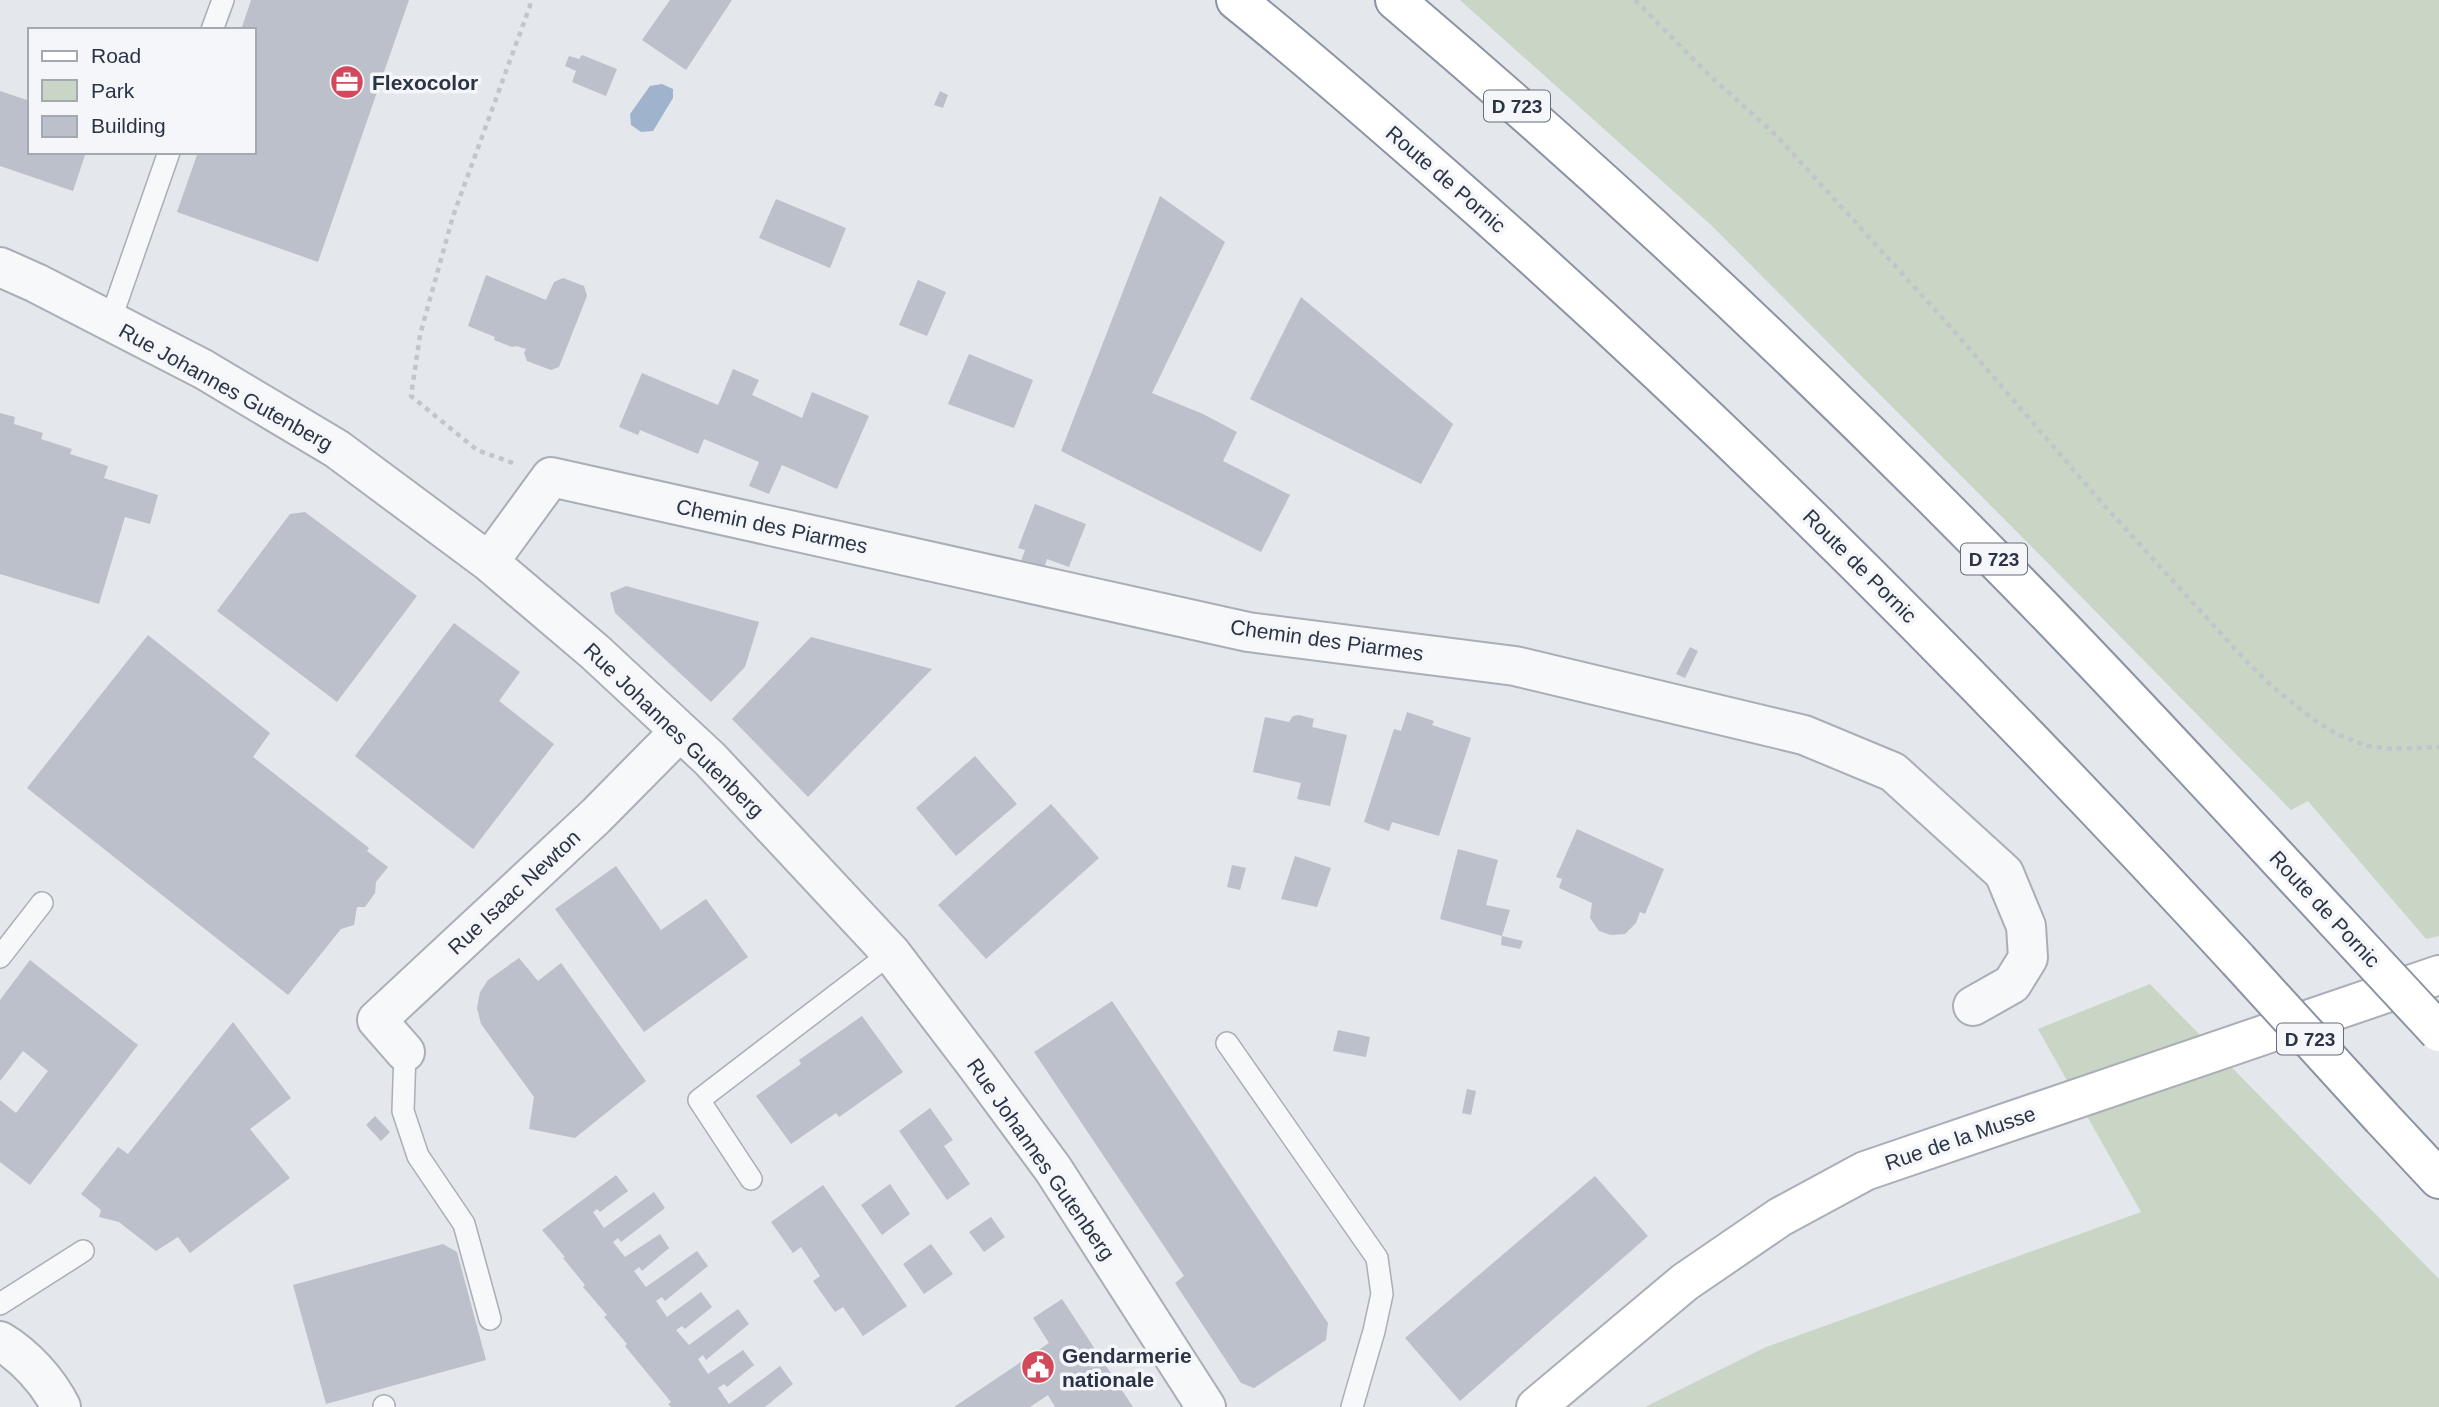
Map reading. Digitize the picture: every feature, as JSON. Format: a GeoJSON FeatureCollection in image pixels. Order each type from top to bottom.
{"type":"FeatureCollection","features":[{"type":"Feature","properties":{"kind":"main road","name":"Route de Pornic"},"geometry":{"type":"LineString","coordinates":[[1236,0],[1359,103],[1543,264],[1765,472],[1896,602],[2238,960],[2439,1178]]}},
{"type":"Feature","properties":{"kind":"main road","name":"Route de Pornic"},"geometry":{"type":"LineString","coordinates":[[1395,0],[1638,213],[1796,362],[2018,582],[2439,1032]]}},
{"type":"Feature","properties":{"kind":"main road","name":"Rue de la Musse"},"geometry":{"type":"LineString","coordinates":[[1536,1407],[1685,1282],[1780,1217],[1865,1171],[2439,975]]}},
{"type":"Feature","properties":{"kind":"street","name":"Rue Johannes Gutenberg"},"geometry":{"type":"LineString","coordinates":[[0,267],[203,369],[337,449],[489,562],[595,652],[710,759],[891,953],[1053,1169],[1206,1407]]}},
{"type":"Feature","properties":{"kind":"street"},"geometry":{"type":"LineString","coordinates":[[489,562],[551,477]]}},
{"type":"Feature","properties":{"kind":"street","name":"Chemin des Piarmes"},"geometry":{"type":"LineString","coordinates":[[551,477],[1248,632],[1515,666],[1804,735],[1893,772],[2004,873],[2026,926],[2028,958],[2012,984],[1973,1006]]}},
{"type":"Feature","properties":{"kind":"street","name":"Rue Isaac Newton"},"geometry":{"type":"LineString","coordinates":[[405,1052],[377,1020],[596,816],[679,732]]}},
{"type":"Feature","properties":{"kind":"street"},"geometry":{"type":"LineString","coordinates":[[0,1341],[13,1349],[53,1390],[61,1407]]}},
{"type":"Feature","properties":{"kind":"lane"},"geometry":{"type":"LineString","coordinates":[[213,28],[223,0]]}},
{"type":"Feature","properties":{"kind":"lane"},"geometry":{"type":"LineString","coordinates":[[110,321],[168,154]]}},
{"type":"Feature","properties":{"kind":"lane"},"geometry":{"type":"LineString","coordinates":[[0,957],[42,903]]}},
{"type":"Feature","properties":{"kind":"lane"},"geometry":{"type":"LineString","coordinates":[[751,1178],[699,1100],[891,953]]}},
{"type":"Feature","properties":{"kind":"lane"},"geometry":{"type":"LineString","coordinates":[[1227,1043],[1377,1258],[1381,1294],[1374,1331],[1352,1407]]}},
{"type":"Feature","properties":{"kind":"lane"},"geometry":{"type":"LineString","coordinates":[[405,1052],[402,1111],[418,1156],[464,1224],[490,1319]]}},
{"type":"Feature","properties":{"kind":"lane"},"geometry":{"type":"LineString","coordinates":[[0,1304],[83,1251]]}},
{"type":"Feature","properties":{"kind":"path"},"geometry":{"type":"LineString","coordinates":[[530,0],[453,216],[420,335],[411,397],[477,450],[551,477]]}},
{"type":"Feature","properties":{"kind":"path"},"geometry":{"type":"LineString","coordinates":[[1635,0],[1708,74],[1776,135],[1947,323],[2110,513],[2274,688],[2337,734],[2367,746],[2392,750],[2439,747]]}},
{"type":"Feature","properties":{"kind":"green space"},"geometry":{"type":"Polygon","coordinates":[[[1460,0],[2439,0],[2439,936],[2426,939],[2308,801],[2291,810],[1711,225],[1460,0]]]}},
{"type":"Feature","properties":{"kind":"green space"},"geometry":{"type":"Polygon","coordinates":[[[2150,984],[2439,1279],[2439,1407],[1645,1407],[1766,1347],[2141,1212],[2038,1029],[2150,984]]]}},
{"type":"Feature","properties":{"kind":"water"},"geometry":{"type":"Polygon","coordinates":[[[662,84],[673,89],[673,98],[653,131],[641,132],[631,125],[630,114],[650,86],[662,84]]]}},
{"type":"Feature","properties":{"kind":"building"},"geometry":{"type":"Polygon","coordinates":[[[251,0],[409,0],[318,262],[177,212],[197,154],[256,154],[256,28],[242,28],[251,0]]]}},
{"type":"Feature","properties":{"kind":"building"},"geometry":{"type":"Polygon","coordinates":[[[670,0],[732,0],[686,70],[642,40],[670,0]]]}},
{"type":"Feature","properties":{"kind":"building"},"geometry":{"type":"Polygon","coordinates":[[[582,55],[617,69],[606,96],[572,82],[576,71],[565,66],[569,56],[579,59],[582,55]]]}},
{"type":"Feature","properties":{"kind":"building"},"geometry":{"type":"Polygon","coordinates":[[[0,91],[28,100],[28,154],[85,154],[73,191],[0,166],[0,91]]]}},
{"type":"Feature","properties":{"kind":"building"},"geometry":{"type":"Polygon","coordinates":[[[940,91],[948,95],[943,108],[934,105],[940,91]]]}},
{"type":"Feature","properties":{"kind":"building"},"geometry":{"type":"Polygon","coordinates":[[[1160,196],[1225,242],[1152,393],[1203,414],[1237,432],[1223,461],[1290,495],[1261,552],[1061,451],[1160,196]]]}},
{"type":"Feature","properties":{"kind":"building"},"geometry":{"type":"Polygon","coordinates":[[[776,199],[846,228],[830,268],[759,238],[776,199]]]}},
{"type":"Feature","properties":{"kind":"building"},"geometry":{"type":"Polygon","coordinates":[[[486,275],[546,300],[554,282],[563,278],[584,286],[587,296],[559,367],[551,370],[527,361],[524,353],[526,349],[494,340],[495,337],[468,326],[486,275]]]}},
{"type":"Feature","properties":{"kind":"building"},"geometry":{"type":"Polygon","coordinates":[[[918,280],[946,292],[927,336],[899,325],[918,280]]]}},
{"type":"Feature","properties":{"kind":"building"},"geometry":{"type":"Polygon","coordinates":[[[1301,297],[1453,424],[1421,484],[1250,399],[1301,297]]]}},
{"type":"Feature","properties":{"kind":"building"},"geometry":{"type":"Polygon","coordinates":[[[969,354],[1033,380],[1014,428],[948,404],[969,354]]]}},
{"type":"Feature","properties":{"kind":"building"},"geometry":{"type":"Polygon","coordinates":[[[733,369],[759,380],[752,395],[802,418],[812,392],[869,416],[837,489],[782,465],[769,494],[749,486],[759,462],[704,439],[698,454],[640,430],[638,435],[619,427],[642,373],[718,405],[733,369]]]}},
{"type":"Feature","properties":{"kind":"building"},"geometry":{"type":"Polygon","coordinates":[[[0,413],[15,417],[14,424],[43,433],[41,439],[72,449],[70,454],[108,466],[104,478],[158,495],[150,524],[125,517],[99,604],[0,574],[0,413]]]}},
{"type":"Feature","properties":{"kind":"building"},"geometry":{"type":"Polygon","coordinates":[[[1035,504],[1086,524],[1069,567],[1047,559],[1043,572],[1020,564],[1025,550],[1018,548],[1035,504]]]}},
{"type":"Feature","properties":{"kind":"building"},"geometry":{"type":"Polygon","coordinates":[[[305,512],[417,596],[337,702],[217,611],[290,514],[305,512]]]}},
{"type":"Feature","properties":{"kind":"building"},"geometry":{"type":"Polygon","coordinates":[[[626,586],[759,622],[745,667],[711,702],[615,613],[610,593],[626,586]]]}},
{"type":"Feature","properties":{"kind":"building"},"geometry":{"type":"Polygon","coordinates":[[[454,623],[520,672],[499,701],[554,744],[473,849],[355,756],[454,623]]]}},
{"type":"Feature","properties":{"kind":"building"},"geometry":{"type":"Polygon","coordinates":[[[148,635],[270,733],[253,757],[369,848],[367,851],[388,867],[376,882],[375,893],[365,907],[357,907],[354,925],[341,929],[288,995],[27,788],[148,635]]]}},
{"type":"Feature","properties":{"kind":"building"},"geometry":{"type":"Polygon","coordinates":[[[811,637],[932,669],[808,797],[732,719],[811,637]]]}},
{"type":"Feature","properties":{"kind":"building"},"geometry":{"type":"Polygon","coordinates":[[[1690,647],[1698,651],[1685,678],[1676,674],[1690,647]]]}},
{"type":"Feature","properties":{"kind":"building"},"geometry":{"type":"Polygon","coordinates":[[[1407,712],[1434,721],[1432,725],[1471,738],[1439,836],[1392,822],[1389,831],[1364,822],[1394,729],[1401,731],[1407,712]]]}},
{"type":"Feature","properties":{"kind":"building"},"geometry":{"type":"Polygon","coordinates":[[[1293,716],[1314,719],[1312,727],[1347,735],[1330,806],[1297,799],[1301,783],[1253,772],[1265,717],[1289,722],[1293,716]]]}},
{"type":"Feature","properties":{"kind":"building"},"geometry":{"type":"Polygon","coordinates":[[[975,756],[1017,804],[956,856],[916,808],[975,756]]]}},
{"type":"Feature","properties":{"kind":"building"},"geometry":{"type":"Polygon","coordinates":[[[1051,804],[1099,858],[986,959],[938,905],[1051,804]]]}},
{"type":"Feature","properties":{"kind":"building"},"geometry":{"type":"Polygon","coordinates":[[[1577,829],[1664,869],[1645,914],[1640,912],[1636,923],[1625,934],[1611,935],[1599,931],[1590,918],[1592,903],[1559,888],[1562,879],[1556,877],[1577,829]]]}},
{"type":"Feature","properties":{"kind":"building"},"geometry":{"type":"Polygon","coordinates":[[[1458,849],[1498,860],[1486,905],[1510,910],[1502,936],[1440,919],[1458,849]]]}},
{"type":"Feature","properties":{"kind":"building"},"geometry":{"type":"Polygon","coordinates":[[[1295,856],[1331,868],[1317,907],[1281,899],[1295,856]]]}},
{"type":"Feature","properties":{"kind":"building"},"geometry":{"type":"Polygon","coordinates":[[[1232,865],[1246,868],[1240,890],[1227,887],[1232,865]]]}},
{"type":"Feature","properties":{"kind":"building"},"geometry":{"type":"Polygon","coordinates":[[[616,866],[661,930],[706,899],[748,957],[644,1032],[555,909],[616,866]]]}},
{"type":"Feature","properties":{"kind":"building"},"geometry":{"type":"Polygon","coordinates":[[[1502,936],[1523,941],[1520,949],[1501,945],[1502,936]]]}},
{"type":"Feature","properties":{"kind":"building"},"geometry":{"type":"Polygon","coordinates":[[[519,958],[538,981],[561,963],[646,1081],[575,1138],[529,1129],[534,1097],[481,1024],[477,1008],[480,992],[488,980],[519,958]]]}},
{"type":"Feature","properties":{"kind":"building"},"geometry":{"type":"Polygon","coordinates":[[[30,960],[138,1045],[30,1185],[0,1162],[0,1100],[16,1113],[48,1071],[23,1051],[0,1081],[0,1000],[30,960]]]}},
{"type":"Feature","properties":{"kind":"building"},"geometry":{"type":"Polygon","coordinates":[[[1112,1001],[1328,1323],[1326,1340],[1254,1388],[1241,1383],[1175,1283],[1184,1276],[1034,1052],[1112,1001]]]}},
{"type":"Feature","properties":{"kind":"building"},"geometry":{"type":"Polygon","coordinates":[[[862,1016],[903,1072],[839,1117],[836,1113],[791,1144],[756,1096],[801,1064],[799,1060],[862,1016]]]}},
{"type":"Feature","properties":{"kind":"building"},"geometry":{"type":"Polygon","coordinates":[[[233,1022],[291,1098],[250,1129],[290,1178],[190,1253],[178,1237],[156,1251],[119,1222],[99,1217],[101,1210],[81,1194],[118,1147],[128,1154],[233,1022]]]}},
{"type":"Feature","properties":{"kind":"building"},"geometry":{"type":"Polygon","coordinates":[[[1338,1030],[1370,1037],[1366,1057],[1333,1051],[1338,1030]]]}},
{"type":"Feature","properties":{"kind":"building"},"geometry":{"type":"Polygon","coordinates":[[[1467,1089],[1476,1091],[1471,1115],[1462,1113],[1467,1089]]]}},
{"type":"Feature","properties":{"kind":"building"},"geometry":{"type":"Polygon","coordinates":[[[930,1108],[953,1140],[944,1146],[970,1184],[947,1200],[899,1131],[930,1108]]]}},
{"type":"Feature","properties":{"kind":"building"},"geometry":{"type":"Polygon","coordinates":[[[375,1116],[390,1132],[381,1141],[366,1125],[375,1116]]]}},
{"type":"Feature","properties":{"kind":"building"},"geometry":{"type":"Polygon","coordinates":[[[616,1175],[628,1191],[600,1212],[597,1209],[593,1212],[604,1228],[654,1192],[665,1208],[621,1242],[618,1238],[613,1242],[625,1257],[660,1234],[669,1248],[642,1271],[639,1267],[634,1271],[646,1287],[697,1251],[708,1266],[665,1301],[662,1297],[656,1301],[667,1317],[701,1292],[712,1307],[685,1329],[682,1326],[676,1330],[689,1345],[738,1309],[749,1324],[706,1360],[703,1355],[698,1359],[708,1374],[743,1350],[754,1365],[727,1387],[724,1384],[718,1388],[729,1404],[780,1366],[793,1384],[765,1407],[671,1407],[668,1404],[671,1402],[625,1346],[627,1344],[604,1317],[607,1315],[542,1230],[616,1175]]]}},
{"type":"Feature","properties":{"kind":"building"},"geometry":{"type":"Polygon","coordinates":[[[1595,1176],[1648,1236],[1460,1401],[1405,1338],[1595,1176]]]}},
{"type":"Feature","properties":{"kind":"building"},"geometry":{"type":"Polygon","coordinates":[[[890,1184],[910,1214],[882,1235],[861,1205],[890,1184]]]}},
{"type":"Feature","properties":{"kind":"building"},"geometry":{"type":"Polygon","coordinates":[[[823,1185],[907,1306],[863,1336],[843,1307],[835,1312],[813,1281],[820,1276],[801,1247],[793,1253],[771,1222],[823,1185]]]}},
{"type":"Feature","properties":{"kind":"building"},"geometry":{"type":"Polygon","coordinates":[[[991,1217],[1005,1237],[984,1252],[969,1232],[991,1217]]]}},
{"type":"Feature","properties":{"kind":"building"},"geometry":{"type":"Polygon","coordinates":[[[443,1244],[457,1252],[486,1360],[326,1404],[293,1285],[443,1244]]]}},
{"type":"Feature","properties":{"kind":"building"},"geometry":{"type":"Polygon","coordinates":[[[931,1244],[953,1274],[924,1294],[903,1264],[931,1244]]]}},
{"type":"Feature","properties":{"kind":"building"},"geometry":{"type":"Polygon","coordinates":[[[1062,1299],[1133,1407],[1055,1407],[1048,1395],[1030,1407],[954,1407],[1049,1343],[1033,1318],[1062,1299]]]}},
{"type":"Feature","properties":{"kind":"place","name":"Flexocolor"},"geometry":{"type":"Point","coordinates":[347,82]}},
{"type":"Feature","properties":{"kind":"place","name":"Gendarmerie nationale"},"geometry":{"type":"Point","coordinates":[1038,1367]}}]}
